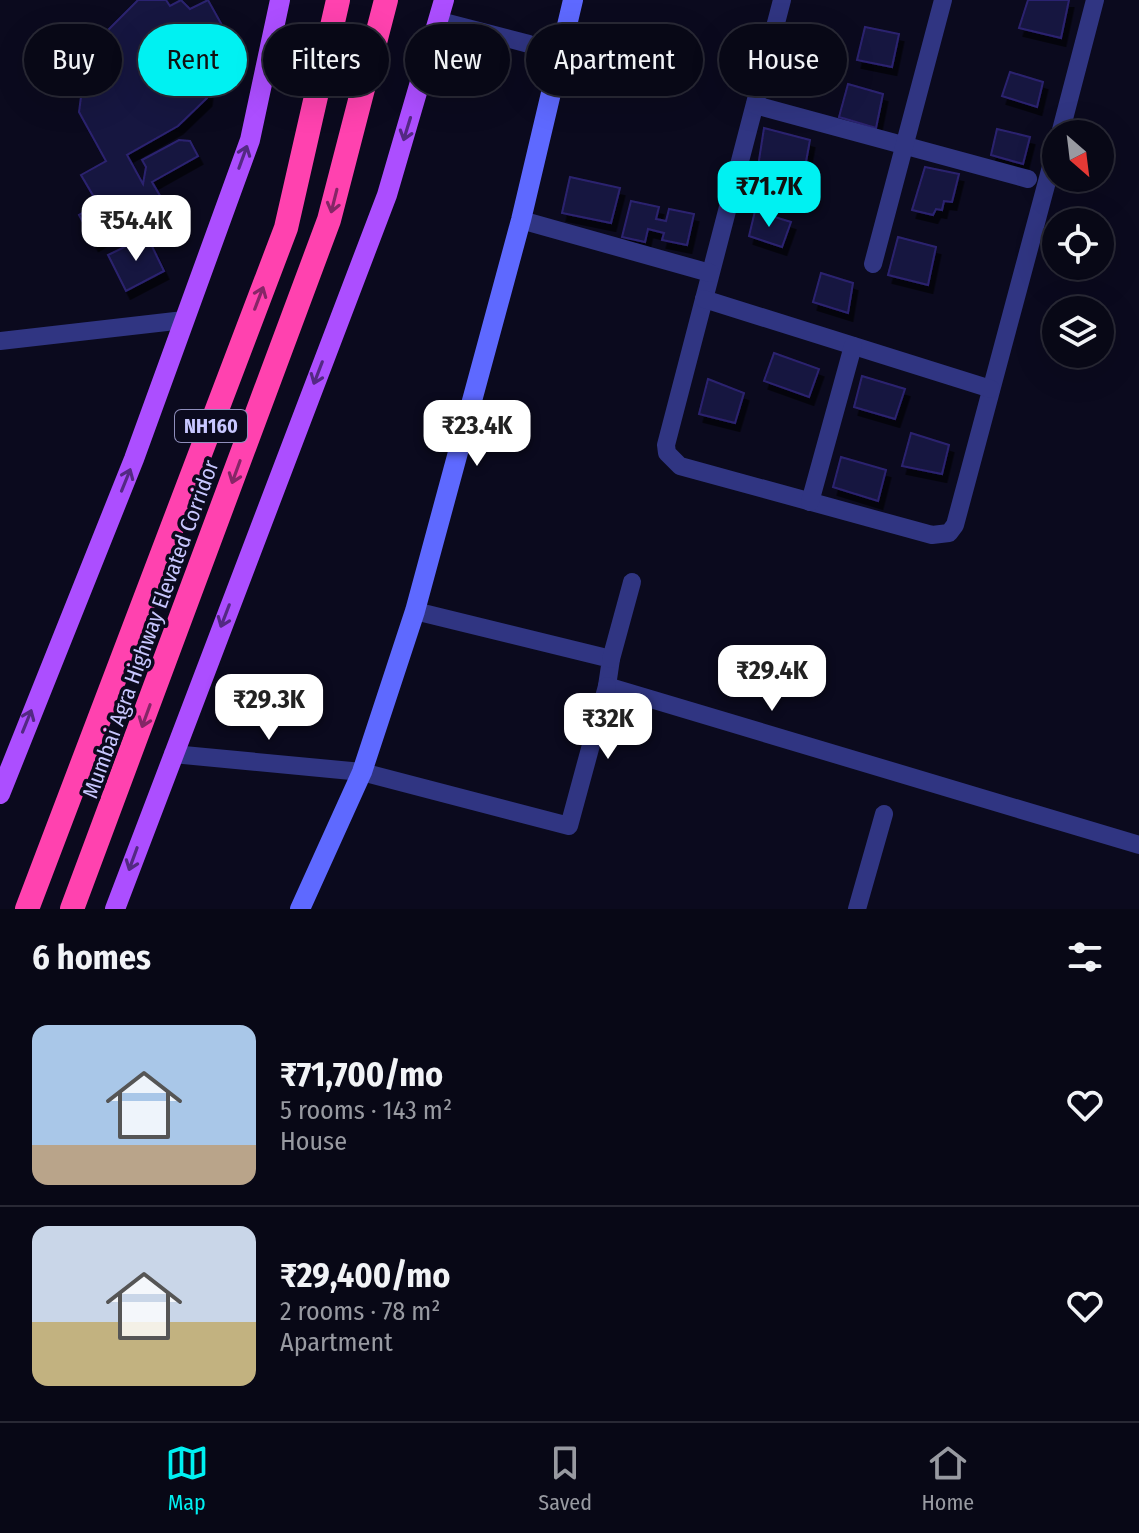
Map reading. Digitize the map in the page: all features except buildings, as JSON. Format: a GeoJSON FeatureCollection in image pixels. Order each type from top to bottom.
{"type":"FeatureCollection","features":[{"type":"Feature","properties":{"kind":"highway","name":"Mumbai Agra Highway Elevated Corridor"},"geometry":{"type":"LineString","coordinates":[[27,909],[286,228],[338,0]]}},
{"type":"Feature","properties":{"kind":"highway","name":"Mumbai Agra Highway Elevated Corridor"},"geometry":{"type":"LineString","coordinates":[[72,909],[329,220],[386,0]]}},
{"type":"Feature","properties":{"kind":"main road"},"geometry":{"type":"LineString","coordinates":[[0,794],[134,459],[250,140],[280,0]]}},
{"type":"Feature","properties":{"kind":"main road"},"geometry":{"type":"LineString","coordinates":[[115,909],[387,195],[444,0]]}},
{"type":"Feature","properties":{"kind":"street"},"geometry":{"type":"LineString","coordinates":[[300,909],[362,772],[415,611],[521,220],[573,0]]}},
{"type":"Feature","properties":{"kind":"street"},"geometry":{"type":"LineString","coordinates":[[782,0],[710,273],[667,453],[680,466],[932,535],[949,533],[955,525],[1044,192]]}},
{"type":"Feature","properties":{"kind":"street"},"geometry":{"type":"LineString","coordinates":[[873,264],[943,0]]}},
{"type":"Feature","properties":{"kind":"street"},"geometry":{"type":"LineString","coordinates":[[1064,120],[1095,0]]}},
{"type":"Feature","properties":{"kind":"street"},"geometry":{"type":"LineString","coordinates":[[440,21],[526,43]]}},
{"type":"Feature","properties":{"kind":"street"},"geometry":{"type":"LineString","coordinates":[[755,105],[1028,179]]}},
{"type":"Feature","properties":{"kind":"street"},"geometry":{"type":"LineString","coordinates":[[521,220],[710,273]]}},
{"type":"Feature","properties":{"kind":"street"},"geometry":{"type":"LineString","coordinates":[[704,299],[991,389]]}},
{"type":"Feature","properties":{"kind":"street"},"geometry":{"type":"LineString","coordinates":[[0,341],[184,320]]}},
{"type":"Feature","properties":{"kind":"street"},"geometry":{"type":"LineString","coordinates":[[810,502],[853,346]]}},
{"type":"Feature","properties":{"kind":"street"},"geometry":{"type":"LineString","coordinates":[[173,754],[362,772],[569,826],[632,582]]}},
{"type":"Feature","properties":{"kind":"street"},"geometry":{"type":"LineString","coordinates":[[415,611],[611,659]]}},
{"type":"Feature","properties":{"kind":"street"},"geometry":{"type":"LineString","coordinates":[[607,686],[1139,845]]}},
{"type":"Feature","properties":{"kind":"street"},"geometry":{"type":"LineString","coordinates":[[857,909],[884,814]]}}]}
